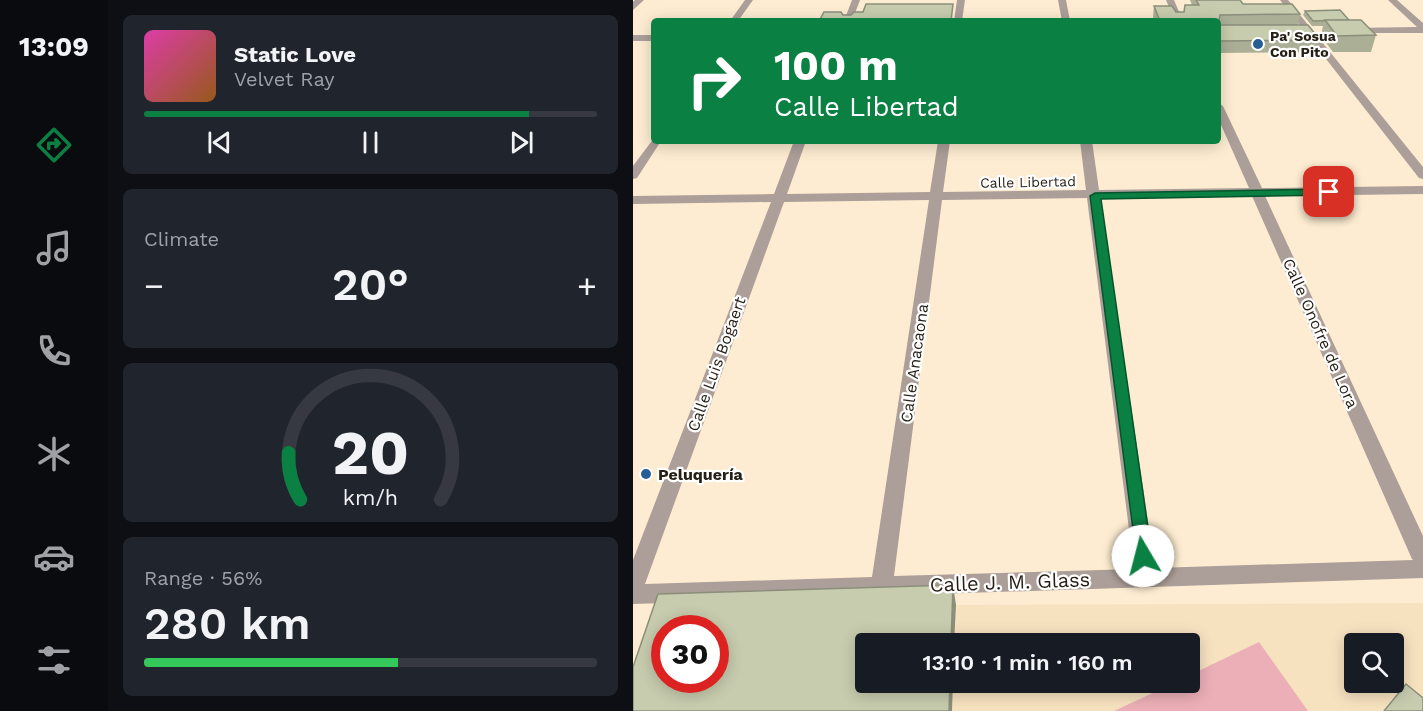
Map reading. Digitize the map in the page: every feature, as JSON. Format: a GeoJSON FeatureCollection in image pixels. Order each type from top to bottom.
{"type":"FeatureCollection","features":[{"type":"Feature","properties":{"kind":"street"},"geometry":{"type":"LineString","coordinates":[[633,7],[641,0]]}},
{"type":"Feature","properties":{"kind":"street"},"geometry":{"type":"LineString","coordinates":[[735,18],[749,0]]}},
{"type":"Feature","properties":{"kind":"street"},"geometry":{"type":"LineString","coordinates":[[849,18],[856,0]]}},
{"type":"Feature","properties":{"kind":"street"},"geometry":{"type":"LineString","coordinates":[[958,18],[961,0]]}},
{"type":"Feature","properties":{"kind":"street"},"geometry":{"type":"LineString","coordinates":[[1062,0],[1065,18]]}},
{"type":"Feature","properties":{"kind":"street"},"geometry":{"type":"LineString","coordinates":[[1170,0],[1178,18]]}},
{"type":"Feature","properties":{"kind":"street"},"geometry":{"type":"LineString","coordinates":[[1284,0],[1423,175]]}},
{"type":"Feature","properties":{"kind":"street"},"geometry":{"type":"LineString","coordinates":[[1392,0],[1423,29]]}},
{"type":"Feature","properties":{"kind":"street"},"geometry":{"type":"LineString","coordinates":[[1343,31],[1423,29]]}},
{"type":"Feature","properties":{"kind":"street"},"geometry":{"type":"LineString","coordinates":[[633,38],[651,38]]}},
{"type":"Feature","properties":{"kind":"street","name":"Calle Onofre de Lora"},"geometry":{"type":"LineString","coordinates":[[1221,113],[1423,559]]}},
{"type":"Feature","properties":{"kind":"street"},"geometry":{"type":"LineString","coordinates":[[633,175],[653,144]]}},
{"type":"Feature","properties":{"kind":"street","name":"Calle Luis Bogaert"},"geometry":{"type":"LineString","coordinates":[[633,588],[777,197],[799,144]]}},
{"type":"Feature","properties":{"kind":"street","name":"Calle Anacaona"},"geometry":{"type":"LineString","coordinates":[[882,586],[943,144]]}},
{"type":"Feature","properties":{"kind":"street"},"geometry":{"type":"LineString","coordinates":[[1086,144],[1146,579]]}},
{"type":"Feature","properties":{"kind":"street","name":"Calle Libertad"},"geometry":{"type":"LineString","coordinates":[[633,200],[1258,194],[1423,190]]}},
{"type":"Feature","properties":{"kind":"street","name":"Calle J. M. Glass"},"geometry":{"type":"LineString","coordinates":[[633,594],[1423,569]]}},
{"type":"Feature","properties":{"kind":"shaded area"},"geometry":{"type":"Polygon","coordinates":[[[1423,603],[1423,711],[952,711],[953,693],[1200,693],[1200,633],[955,633],[956,605],[1423,603]]]}},
{"type":"Feature","properties":{"kind":"shaded area"},"geometry":{"type":"Polygon","coordinates":[[[1259,642],[1308,711],[1114,711],[1153,693],[1200,693],[1200,670],[1259,642]]]}},
{"type":"Feature","properties":{"kind":"building"},"geometry":{"type":"Polygon","coordinates":[[[1196,0],[1240,0],[1243,4],[1292,4],[1300,14],[1159,18],[1154,6],[1172,6],[1176,12],[1184,12],[1185,5],[1199,5],[1196,0]]]}},
{"type":"Feature","properties":{"kind":"building"},"geometry":{"type":"Polygon","coordinates":[[[866,4],[953,4],[951,18],[821,18],[824,12],[841,12],[843,15],[851,15],[854,12],[863,12],[866,4]]]}},
{"type":"Feature","properties":{"kind":"building"},"geometry":{"type":"Polygon","coordinates":[[[1340,10],[1349,20],[1313,21],[1305,11],[1340,10]]]}},
{"type":"Feature","properties":{"kind":"building"},"geometry":{"type":"Polygon","coordinates":[[[1325,20],[1361,20],[1376,35],[1337,36],[1325,20]]]}},
{"type":"Feature","properties":{"kind":"building"},"geometry":{"type":"Polygon","coordinates":[[[1221,25],[1308,25],[1320,40],[1221,41],[1221,25]]]}},
{"type":"Feature","properties":{"kind":"building"},"geometry":{"type":"Polygon","coordinates":[[[953,585],[951,633],[855,633],[855,693],[950,693],[949,711],[633,711],[633,667],[658,594],[953,585]]]}},
{"type":"Feature","properties":{"kind":"building"},"geometry":{"type":"Polygon","coordinates":[[[1406,684],[1423,698],[1423,711],[1384,711],[1399,693],[1404,693],[1406,684]]]}},
{"type":"Feature","properties":{"kind":"place","name":"Pa' Sosua Con Pito"},"geometry":{"type":"Point","coordinates":[1258,44]}},
{"type":"Feature","properties":{"kind":"place","name":"Peluquería"},"geometry":{"type":"Point","coordinates":[646,474]}},
{"type":"Feature","properties":{"kind":"route"},"geometry":{"type":"LineString","coordinates":[[1143,556],[1095,196],[1329,192]]}}]}
